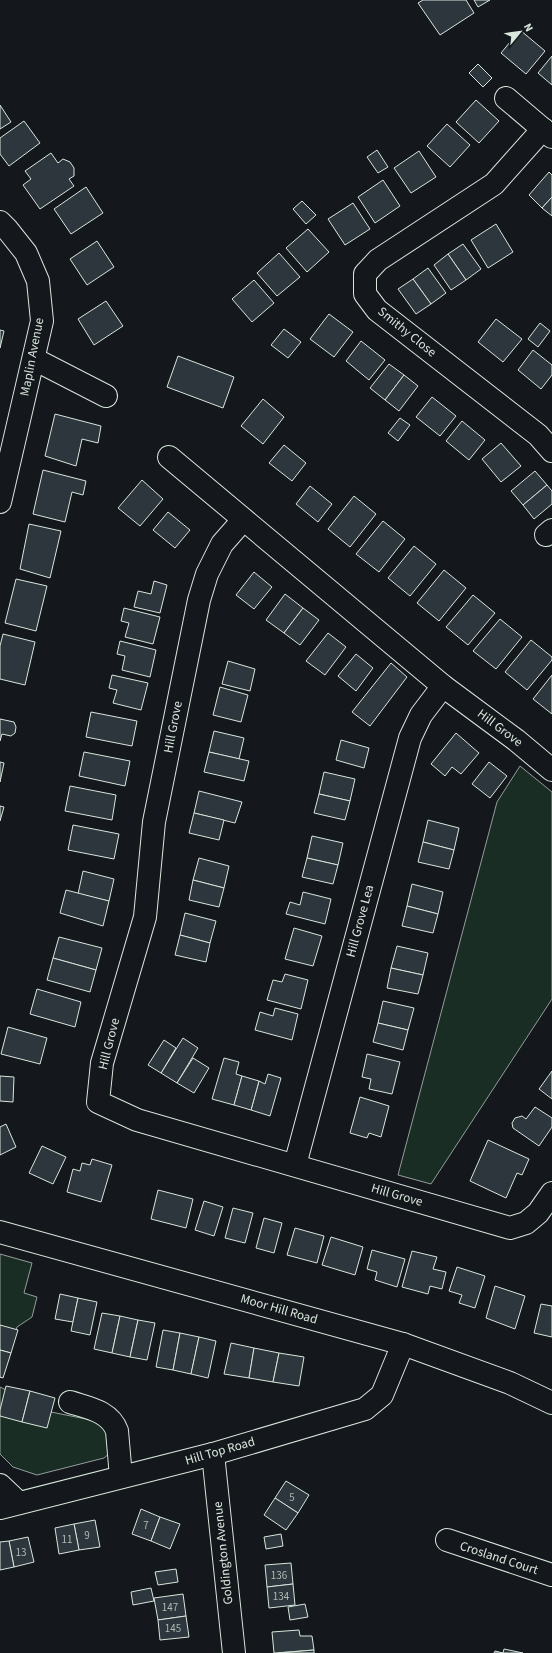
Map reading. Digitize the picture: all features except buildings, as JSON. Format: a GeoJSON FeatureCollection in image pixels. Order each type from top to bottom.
{"type":"FeatureCollection","features":[{"type":"Feature","properties":{"kind":"street"},"geometry":{"type":"LineString","coordinates":[[506,98],[547,133]]}},
{"type":"Feature","properties":{"kind":"street","name":"Smithy Close"},"geometry":{"type":"LineString","coordinates":[[547,133],[494,184],[378,260],[366,274],[365,294],[377,310],[538,435],[552,451]]}},
{"type":"Feature","properties":{"kind":"street","name":"Maplin Avenue"},"geometry":{"type":"LineString","coordinates":[[0,222],[7,228],[26,253],[38,281],[42,322],[0,502]]}},
{"type":"Feature","properties":{"kind":"street"},"geometry":{"type":"LineString","coordinates":[[34,359],[106,396]]}},
{"type":"Feature","properties":{"kind":"street","name":"Hill Grove"},"geometry":{"type":"LineString","coordinates":[[168,457],[443,686],[516,740],[552,770]]}},
{"type":"Feature","properties":{"kind":"street","name":"Hill Grove"},"geometry":{"type":"LineString","coordinates":[[243,520],[222,544],[207,574],[199,600],[154,822],[145,917],[102,1063],[98,1102],[137,1120],[510,1228],[526,1223],[538,1213],[552,1193]]}},
{"type":"Feature","properties":{"kind":"street","name":"Hill Grove Lea"},"geometry":{"type":"LineString","coordinates":[[295,1165],[410,738],[421,715],[443,686]]}},
{"type":"Feature","properties":{"kind":"street","name":"Moor Hill Road"},"geometry":{"type":"LineString","coordinates":[[0,1232],[403,1344],[510,1383],[552,1403]]}},
{"type":"Feature","properties":{"kind":"street","name":"Hill Top Road"},"geometry":{"type":"LineString","coordinates":[[9,1506],[213,1454],[365,1409],[382,1395],[403,1344]]}},
{"type":"Feature","properties":{"kind":"street"},"geometry":{"type":"LineString","coordinates":[[70,1402],[100,1412],[110,1418],[115,1425],[117,1431],[121,1477]]}},
{"type":"Feature","properties":{"kind":"street","name":"Goldington Avenue"},"geometry":{"type":"LineString","coordinates":[[213,1454],[234,1653]]}},
{"type":"Feature","properties":{"kind":"street"},"geometry":{"type":"LineString","coordinates":[[0,1485],[9,1506]]}},
{"type":"Feature","properties":{"kind":"street","name":"Crosland Court"},"geometry":{"type":"LineString","coordinates":[[447,1540],[552,1575]]}},
{"type":"Feature","properties":{"kind":"green space"},"geometry":{"type":"Polygon","coordinates":[[[520,766],[552,792],[552,999],[431,1184],[398,1175],[497,802],[520,766]]]}},
{"type":"Feature","properties":{"kind":"green space"},"geometry":{"type":"Polygon","coordinates":[[[0,1254],[32,1263],[24,1293],[37,1297],[32,1317],[17,1327],[0,1378],[0,1254]]]}},
{"type":"Feature","properties":{"kind":"green space"},"geometry":{"type":"Polygon","coordinates":[[[0,1387],[51,1412],[101,1422],[108,1427],[111,1452],[104,1458],[37,1475],[13,1467],[0,1454],[0,1387]]]}}]}
